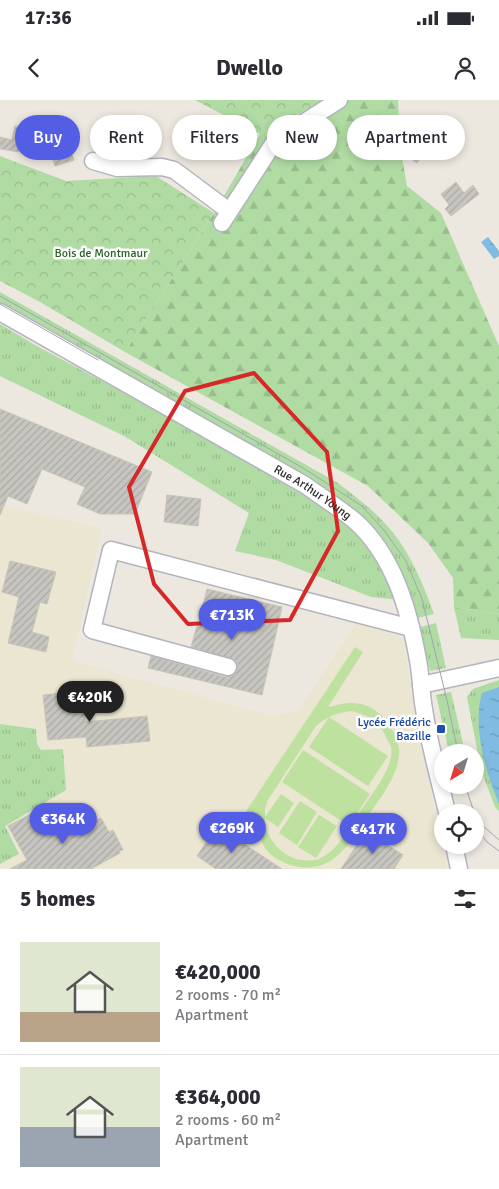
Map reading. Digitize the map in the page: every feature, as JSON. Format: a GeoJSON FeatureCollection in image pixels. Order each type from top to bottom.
{"type":"FeatureCollection","features":[{"type":"Feature","properties":{"kind":"street"},"geometry":{"type":"LineString","coordinates":[[93,161],[117,168],[162,166],[174,170],[225,217],[275,141],[339,100]]}},
{"type":"Feature","properties":{"kind":"street","name":"Rue Arthur Young"},"geometry":{"type":"LineString","coordinates":[[0,312],[297,480],[338,507],[356,522],[374,542],[386,560],[401,590],[418,660],[424,709],[445,804]]}},
{"type":"Feature","properties":{"kind":"street"},"geometry":{"type":"LineString","coordinates":[[228,667],[92,630],[111,550],[410,628]]}},
{"type":"Feature","properties":{"kind":"street"},"geometry":{"type":"LineString","coordinates":[[422,685],[499,668]]}},
{"type":"Feature","properties":{"kind":"street"},"geometry":{"type":"LineString","coordinates":[[456,854],[459,869]]}},
{"type":"Feature","properties":{"kind":"highlighted area"},"geometry":{"type":"Polygon","coordinates":[[[254,373],[327,452],[338,531],[290,620],[188,624],[154,584],[129,487],[185,391],[254,373]]]}},
{"type":"Feature","properties":{"kind":"shaded area"},"geometry":{"type":"Polygon","coordinates":[[[0,504],[102,529],[73,656],[79,663],[272,716],[299,710],[356,623],[402,637],[434,806],[434,854],[444,854],[447,869],[0,869],[0,864],[18,854],[5,826],[41,750],[37,744],[35,729],[0,724],[0,504]]]}},
{"type":"Feature","properties":{"kind":"green space"},"geometry":{"type":"Polygon","coordinates":[[[195,100],[325,100],[296,115],[267,115],[267,130],[260,134],[257,132],[257,115],[224,115],[195,100]]]}},
{"type":"Feature","properties":{"kind":"green space"},"geometry":{"type":"Polygon","coordinates":[[[327,100],[398,100],[399,115],[347,115],[347,160],[403,160],[407,186],[441,213],[499,346],[499,614],[454,607],[453,578],[428,543],[368,486],[125,352],[214,213],[245,160],[257,160],[257,139],[260,134],[267,130],[267,160],[337,160],[337,115],[297,115],[327,100]]]}},
{"type":"Feature","properties":{"kind":"green space","name":"Bois de Montmaur"},"geometry":{"type":"Polygon","coordinates":[[[0,156],[66,181],[156,176],[214,213],[125,352],[0,281],[0,156]]]}},
{"type":"Feature","properties":{"kind":"green space"},"geometry":{"type":"Polygon","coordinates":[[[0,292],[338,483],[365,504],[390,529],[416,570],[434,614],[413,619],[363,524],[0,308],[0,292]]]}},
{"type":"Feature","properties":{"kind":"green space"},"geometry":{"type":"Polygon","coordinates":[[[0,324],[35,345],[182,424],[322,506],[354,530],[382,565],[399,600],[371,597],[276,560],[235,551],[249,513],[124,436],[0,376],[0,324]]]}},
{"type":"Feature","properties":{"kind":"green space"},"geometry":{"type":"Polygon","coordinates":[[[454,607],[499,614],[499,640],[461,638],[454,607]]]}},
{"type":"Feature","properties":{"kind":"green space"},"geometry":{"type":"Polygon","coordinates":[[[436,623],[446,668],[430,671],[420,627],[436,623]]]}},
{"type":"Feature","properties":{"kind":"green space"},"geometry":{"type":"Polygon","coordinates":[[[355,647],[363,652],[328,707],[354,703],[370,707],[389,724],[397,740],[399,752],[397,766],[391,780],[352,839],[336,857],[322,865],[303,867],[285,863],[271,855],[261,839],[257,818],[242,838],[233,831],[355,647]],[[351,711],[337,714],[328,717],[316,726],[268,800],[265,808],[265,817],[281,794],[294,803],[278,827],[265,818],[267,831],[278,848],[293,858],[310,861],[316,860],[333,849],[348,831],[386,772],[391,755],[391,746],[376,723],[368,717],[351,711]]]}},
{"type":"Feature","properties":{"kind":"green space"},"geometry":{"type":"Polygon","coordinates":[[[499,680],[499,811],[495,807],[484,778],[484,744],[476,744],[467,697],[473,689],[499,680]]]}},
{"type":"Feature","properties":{"kind":"green space"},"geometry":{"type":"Polygon","coordinates":[[[451,692],[463,744],[447,744],[436,695],[451,692]]]}},
{"type":"Feature","properties":{"kind":"green space"},"geometry":{"type":"Polygon","coordinates":[[[329,717],[388,756],[368,786],[309,747],[329,717]]]}},
{"type":"Feature","properties":{"kind":"green space"},"geometry":{"type":"Polygon","coordinates":[[[0,724],[36,729],[37,744],[41,750],[63,749],[66,790],[5,826],[19,854],[0,864],[0,724]]]}},
{"type":"Feature","properties":{"kind":"green space"},"geometry":{"type":"Polygon","coordinates":[[[303,750],[370,794],[349,826],[282,782],[303,750]]]}},
{"type":"Feature","properties":{"kind":"green space"},"geometry":{"type":"Polygon","coordinates":[[[300,801],[317,812],[297,845],[279,833],[300,801]]]}},
{"type":"Feature","properties":{"kind":"green space"},"geometry":{"type":"Polygon","coordinates":[[[319,815],[337,826],[316,858],[298,847],[319,815]]]}},
{"type":"Feature","properties":{"kind":"water"},"geometry":{"type":"Polygon","coordinates":[[[488,237],[499,251],[499,256],[494,259],[481,242],[488,237]]]}},
{"type":"Feature","properties":{"kind":"water"},"geometry":{"type":"Polygon","coordinates":[[[499,687],[499,804],[485,764],[484,744],[481,744],[479,706],[482,693],[499,687]]]}},
{"type":"Feature","properties":{"kind":"building"},"geometry":{"type":"Polygon","coordinates":[[[15,126],[15,151],[0,149],[0,137],[12,140],[15,126]]]}},
{"type":"Feature","properties":{"kind":"building"},"geometry":{"type":"Polygon","coordinates":[[[53,160],[74,160],[55,166],[53,160]]]}},
{"type":"Feature","properties":{"kind":"building"},"geometry":{"type":"Polygon","coordinates":[[[456,182],[464,193],[473,185],[479,194],[451,216],[445,209],[449,205],[441,194],[456,182]]]}},
{"type":"Feature","properties":{"kind":"building"},"geometry":{"type":"Polygon","coordinates":[[[0,409],[152,472],[135,514],[100,514],[77,504],[85,487],[42,469],[27,504],[8,496],[0,515],[0,409]]]}},
{"type":"Feature","properties":{"kind":"building"},"geometry":{"type":"Polygon","coordinates":[[[167,495],[201,499],[198,526],[164,522],[167,495]]]}},
{"type":"Feature","properties":{"kind":"building"},"geometry":{"type":"Polygon","coordinates":[[[10,561],[56,572],[47,604],[40,602],[32,632],[49,637],[46,652],[8,643],[19,597],[2,592],[10,561]]]}},
{"type":"Feature","properties":{"kind":"building"},"geometry":{"type":"Polygon","coordinates":[[[207,589],[282,607],[262,695],[148,668],[151,656],[225,677],[235,674],[238,665],[235,660],[191,647],[207,589]]]}},
{"type":"Feature","properties":{"kind":"building"},"geometry":{"type":"Polygon","coordinates":[[[82,691],[85,722],[147,716],[150,741],[87,747],[86,737],[48,740],[43,695],[82,691]]]}},
{"type":"Feature","properties":{"kind":"building"},"geometry":{"type":"Polygon","coordinates":[[[42,808],[60,840],[101,818],[109,832],[113,830],[123,850],[91,869],[10,869],[27,860],[8,826],[42,808]]]}},
{"type":"Feature","properties":{"kind":"building"},"geometry":{"type":"Polygon","coordinates":[[[217,826],[282,869],[216,869],[197,856],[217,826]]]}},
{"type":"Feature","properties":{"kind":"building"},"geometry":{"type":"Polygon","coordinates":[[[366,831],[403,855],[394,869],[341,869],[366,831]]]}},
{"type":"Feature","properties":{"kind":"tram line"},"geometry":{"type":"LineString","coordinates":[[0,296],[303,468],[362,506],[383,529],[406,561],[422,599],[456,744]]}},
{"type":"Feature","properties":{"kind":"tram line"},"geometry":{"type":"LineString","coordinates":[[0,304],[98,360]]}},
{"type":"Feature","properties":{"kind":"tram line"},"geometry":{"type":"LineString","coordinates":[[468,794],[471,804]]}},
{"type":"Feature","properties":{"kind":"tram line"},"geometry":{"type":"LineString","coordinates":[[484,827],[499,840]]}},
{"type":"Feature","properties":{"kind":"tram line"},"geometry":{"type":"LineString","coordinates":[[484,838],[499,851]]}},
{"type":"Feature","properties":{"kind":"place","name":"Lycée Frédéric Bazille"},"geometry":{"type":"Point","coordinates":[441,729]}}]}
